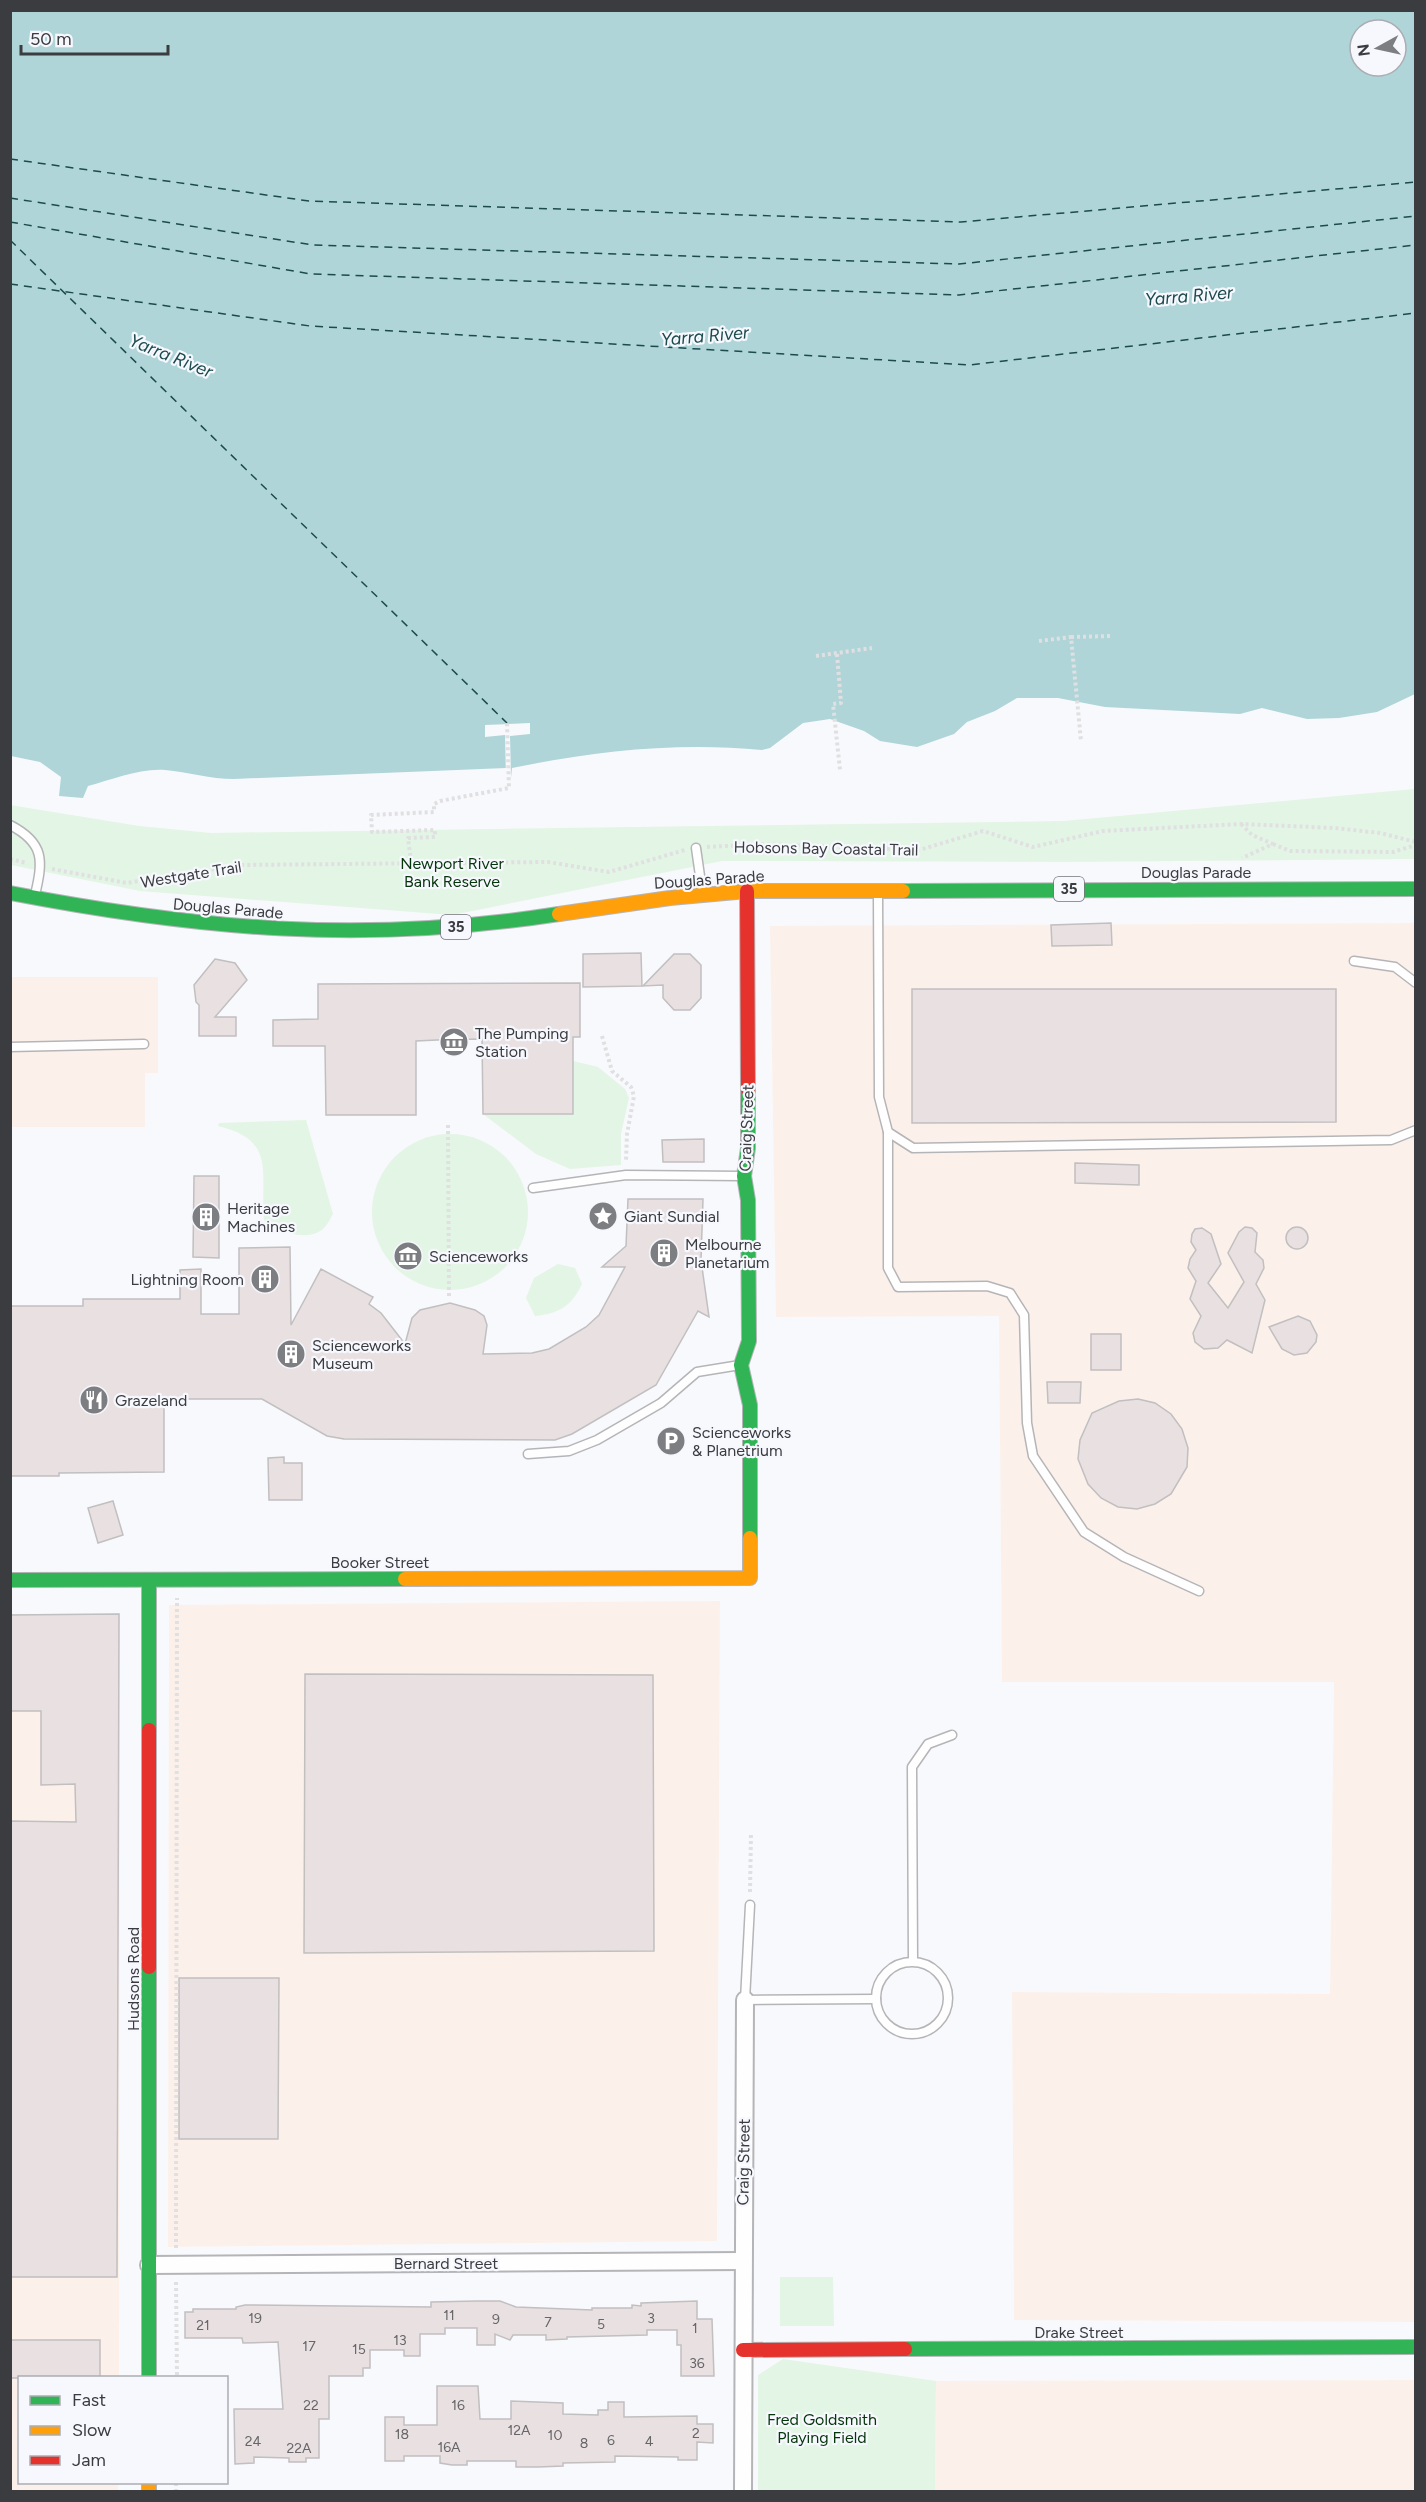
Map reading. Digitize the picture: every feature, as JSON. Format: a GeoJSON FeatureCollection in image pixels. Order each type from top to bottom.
{"type":"FeatureCollection","features":[{"type":"Feature","properties":{"kind":"street","name":"Douglas Parade"},"geometry":{"type":"LineString","coordinates":[[10,893],[122,914],[214,925],[365,932],[440,929],[703,893],[747,891],[1416,889]]}},
{"type":"Feature","properties":{"kind":"street","name":"Craig Street"},"geometry":{"type":"LineString","coordinates":[[747,891],[748,1148],[744,1176],[748,1200],[749,1341],[741,1365],[750,1406],[750,1578]]}},
{"type":"Feature","properties":{"kind":"street","name":"Booker Street"},"geometry":{"type":"LineString","coordinates":[[10,1580],[750,1578]]}},
{"type":"Feature","properties":{"kind":"street","name":"Hudsons Road"},"geometry":{"type":"LineString","coordinates":[[149,2376],[150,1580]]}},
{"type":"Feature","properties":{"kind":"street","name":"Craig Street"},"geometry":{"type":"LineString","coordinates":[[743,2492],[742,2261],[745,2000]]}},
{"type":"Feature","properties":{"kind":"street","name":"Bernard Street"},"geometry":{"type":"LineString","coordinates":[[149,2265],[742,2261]]}},
{"type":"Feature","properties":{"kind":"street","name":"Drake Street"},"geometry":{"type":"LineString","coordinates":[[743,2350],[1416,2347]]}},
{"type":"Feature","properties":{"kind":"lane"},"geometry":{"type":"LineString","coordinates":[[10,825],[35,845],[41,867],[34,898]]}},
{"type":"Feature","properties":{"kind":"lane"},"geometry":{"type":"LineString","coordinates":[[696,848],[703,893]]}},
{"type":"Feature","properties":{"kind":"lane"},"geometry":{"type":"LineString","coordinates":[[878,891],[879,1097],[888,1132],[888,1268],[898,1287],[987,1286],[1010,1293],[1024,1315],[1027,1423],[1033,1456],[1084,1532],[1124,1557],[1199,1590]]}},
{"type":"Feature","properties":{"kind":"lane"},"geometry":{"type":"LineString","coordinates":[[1354,961],[1395,967],[1416,983]]}},
{"type":"Feature","properties":{"kind":"lane"},"geometry":{"type":"LineString","coordinates":[[10,1047],[144,1044]]}},
{"type":"Feature","properties":{"kind":"lane"},"geometry":{"type":"LineString","coordinates":[[888,1132],[913,1148],[1391,1140],[1416,1130]]}},
{"type":"Feature","properties":{"kind":"lane"},"geometry":{"type":"LineString","coordinates":[[533,1188],[626,1175],[744,1176]]}},
{"type":"Feature","properties":{"kind":"lane"},"geometry":{"type":"LineString","coordinates":[[528,1454],[569,1451],[597,1440],[660,1403],[697,1372],[741,1365]]}},
{"type":"Feature","properties":{"kind":"lane"},"geometry":{"type":"LineString","coordinates":[[913,1961],[912,1767],[928,1744],[952,1735]]}},
{"type":"Feature","properties":{"kind":"lane","name":"Craig Street"},"geometry":{"type":"LineString","coordinates":[[745,2000],[750,1905]]}},
{"type":"Feature","properties":{"kind":"lane"},"geometry":{"type":"LineString","coordinates":[[913,1961],[935,1970],[948,1990],[948,2002],[938,2023],[917,2034],[894,2029],[879,2011],[876,1999],[883,1977],[891,1968],[913,1961]]}},
{"type":"Feature","properties":{"kind":"lane"},"geometry":{"type":"LineString","coordinates":[[745,2000],[876,1999]]}},
{"type":"Feature","properties":{"kind":"path"},"geometry":{"type":"LineString","coordinates":[[1039,641],[1071,637],[1112,636]]}},
{"type":"Feature","properties":{"kind":"path"},"geometry":{"type":"LineString","coordinates":[[1071,637],[1081,741]]}},
{"type":"Feature","properties":{"kind":"path"},"geometry":{"type":"LineString","coordinates":[[816,656],[872,648]]}},
{"type":"Feature","properties":{"kind":"path"},"geometry":{"type":"LineString","coordinates":[[837,654],[841,703],[833,704],[840,770]]}},
{"type":"Feature","properties":{"kind":"path"},"geometry":{"type":"LineString","coordinates":[[411,862],[408,838],[435,837],[435,830],[372,832],[371,815],[434,812],[434,804],[440,801],[508,788],[507,723]]}},
{"type":"Feature","properties":{"kind":"path"},"geometry":{"type":"LineString","coordinates":[[1241,824],[1252,835],[1290,851],[1393,852],[1416,843]]}},
{"type":"Feature","properties":{"kind":"path","name":"Hobsons Bay Coastal Trail"},"geometry":{"type":"LineString","coordinates":[[411,862],[556,862],[609,872],[696,848],[764,844],[919,850],[983,831],[1033,847],[1093,832],[1241,824],[1335,828],[1380,833],[1416,843]]}},
{"type":"Feature","properties":{"kind":"path"},"geometry":{"type":"LineString","coordinates":[[1242,858],[1273,844]]}},
{"type":"Feature","properties":{"kind":"path","name":"Westgate Trail"},"geometry":{"type":"LineString","coordinates":[[10,859],[127,884],[239,865],[411,862]]}},
{"type":"Feature","properties":{"kind":"path"},"geometry":{"type":"LineString","coordinates":[[602,1036],[612,1071],[631,1087],[634,1096],[627,1134],[626,1175]]}},
{"type":"Feature","properties":{"kind":"path"},"geometry":{"type":"LineString","coordinates":[[448,1125],[449,1297]]}},
{"type":"Feature","properties":{"kind":"path"},"geometry":{"type":"LineString","coordinates":[[177,1580],[177,2376]]}},
{"type":"Feature","properties":{"kind":"path"},"geometry":{"type":"LineString","coordinates":[[750,1905],[751,1833]]}},
{"type":"Feature","properties":{"kind":"shaded area"},"geometry":{"type":"Polygon","coordinates":[[[1415,923],[1415,2322],[1014,2320],[1012,1992],[1330,1994],[1334,1682],[1002,1682],[999,1316],[776,1317],[770,926],[1415,923]]]}},
{"type":"Feature","properties":{"kind":"shaded area"},"geometry":{"type":"Polygon","coordinates":[[[11,977],[158,977],[158,1073],[145,1073],[145,1127],[11,1127],[11,977]]]}},
{"type":"Feature","properties":{"kind":"shaded area"},"geometry":{"type":"Polygon","coordinates":[[[720,1601],[717,2241],[168,2247],[169,1605],[720,1601]]]}},
{"type":"Feature","properties":{"kind":"shaded area"},"geometry":{"type":"Polygon","coordinates":[[[120,1613],[119,2376],[18,2376],[18,2484],[118,2484],[118,2491],[11,2491],[10,1614],[120,1613]]]}},
{"type":"Feature","properties":{"kind":"shaded area"},"geometry":{"type":"Polygon","coordinates":[[[1415,2380],[1415,2491],[935,2492],[936,2381],[1415,2380]]]}},
{"type":"Feature","properties":{"kind":"green space","name":"Newport River Bank Reserve"},"geometry":{"type":"Polygon","coordinates":[[[1415,789],[1416,859],[1064,862],[722,861],[452,915],[140,891],[11,865],[10,805],[139,826],[211,833],[1064,821],[1415,789]]]}},
{"type":"Feature","properties":{"kind":"green space"},"geometry":{"type":"Polygon","coordinates":[[[573,1061],[598,1067],[625,1089],[629,1098],[621,1134],[621,1165],[570,1169],[536,1154],[483,1114],[573,1114],[573,1061]]]}},
{"type":"Feature","properties":{"kind":"green space"},"geometry":{"type":"Polygon","coordinates":[[[306,1120],[333,1214],[322,1230],[299,1235],[276,1228],[264,1220],[262,1160],[257,1149],[250,1140],[237,1132],[218,1126],[219,1123],[306,1120]]]}},
{"type":"Feature","properties":{"kind":"green space"},"geometry":{"type":"Polygon","coordinates":[[[450,1134],[480,1140],[505,1157],[522,1182],[528,1212],[522,1242],[505,1267],[480,1284],[450,1290],[420,1284],[395,1267],[378,1242],[372,1212],[378,1182],[395,1157],[420,1140],[450,1134]]]}},
{"type":"Feature","properties":{"kind":"green space"},"geometry":{"type":"Polygon","coordinates":[[[558,1264],[575,1268],[582,1284],[578,1292],[563,1308],[535,1316],[526,1298],[534,1278],[558,1264]]]}},
{"type":"Feature","properties":{"kind":"green space"},"geometry":{"type":"Polygon","coordinates":[[[780,2277],[833,2277],[834,2326],[780,2326],[780,2277]]]}},
{"type":"Feature","properties":{"kind":"green space","name":"Fred Goldsmith Playing Field"},"geometry":{"type":"Polygon","coordinates":[[[783,2359],[936,2381],[935,2491],[758,2492],[758,2375],[783,2359]]]}},
{"type":"Feature","properties":{"kind":"water","name":"Yarra River"},"geometry":{"type":"Polygon","coordinates":[[[10,11],[1415,11],[1415,694],[1377,712],[1339,718],[1307,719],[1262,708],[1240,714],[1105,707],[1058,698],[1017,698],[995,711],[967,722],[954,734],[917,747],[880,741],[864,731],[830,719],[803,723],[770,748],[762,750],[699,747],[605,753],[512,768],[511,778],[506,777],[506,768],[234,779],[155,770],[88,786],[83,798],[59,796],[61,777],[40,762],[11,756],[10,11]]]}},
{"type":"Feature","properties":{"kind":"pier"},"geometry":{"type":"Polygon","coordinates":[[[530,723],[530,734],[510,736],[511,778],[506,777],[505,735],[485,737],[485,725],[530,723]]]}},
{"type":"Feature","properties":{"kind":"building"},"geometry":{"type":"Polygon","coordinates":[[[1111,923],[1112,945],[1052,946],[1051,925],[1111,923]]]}},
{"type":"Feature","properties":{"kind":"building"},"geometry":{"type":"Polygon","coordinates":[[[641,953],[642,986],[583,987],[583,954],[641,953]]]}},
{"type":"Feature","properties":{"kind":"building"},"geometry":{"type":"Polygon","coordinates":[[[674,954],[690,954],[701,965],[701,998],[690,1010],[674,1010],[663,998],[663,985],[643,986],[674,954]]]}},
{"type":"Feature","properties":{"kind":"building"},"geometry":{"type":"Polygon","coordinates":[[[215,959],[235,963],[247,980],[215,1017],[236,1017],[236,1036],[199,1036],[199,1005],[196,1002],[194,985],[215,959]]]}},
{"type":"Feature","properties":{"kind":"building"},"geometry":{"type":"Polygon","coordinates":[[[580,983],[580,1037],[573,1037],[573,1114],[483,1114],[482,1039],[416,1041],[416,1115],[326,1115],[325,1046],[273,1046],[273,1020],[318,1019],[318,984],[580,983]]]}},
{"type":"Feature","properties":{"kind":"building"},"geometry":{"type":"Polygon","coordinates":[[[912,989],[1336,989],[1336,1122],[912,1123],[912,989]]]}},
{"type":"Feature","properties":{"kind":"building"},"geometry":{"type":"Polygon","coordinates":[[[704,1139],[704,1162],[663,1162],[662,1140],[704,1139]]]}},
{"type":"Feature","properties":{"kind":"building"},"geometry":{"type":"Polygon","coordinates":[[[1075,1163],[1139,1165],[1139,1185],[1075,1183],[1075,1163]]]}},
{"type":"Feature","properties":{"kind":"building","name":"Heritage Machines"},"geometry":{"type":"Polygon","coordinates":[[[194,1176],[219,1176],[219,1258],[193,1257],[194,1176]]]}},
{"type":"Feature","properties":{"kind":"building"},"geometry":{"type":"Polygon","coordinates":[[[628,1199],[703,1199],[701,1260],[709,1317],[698,1311],[656,1385],[572,1434],[555,1440],[344,1439],[327,1436],[262,1399],[164,1399],[164,1472],[10,1476],[10,1306],[83,1306],[83,1299],[180,1299],[180,1270],[201,1269],[201,1314],[239,1314],[239,1248],[290,1247],[291,1325],[321,1269],[373,1297],[369,1304],[381,1313],[405,1344],[412,1318],[420,1310],[450,1303],[475,1310],[484,1316],[487,1325],[483,1354],[532,1353],[549,1349],[586,1327],[599,1315],[625,1267],[602,1267],[626,1246],[628,1199]]]}},
{"type":"Feature","properties":{"kind":"building"},"geometry":{"type":"Polygon","coordinates":[[[1245,1227],[1252,1228],[1257,1233],[1255,1252],[1263,1260],[1264,1268],[1256,1284],[1265,1300],[1252,1353],[1227,1340],[1218,1348],[1204,1349],[1195,1342],[1193,1333],[1201,1316],[1190,1299],[1196,1281],[1188,1268],[1190,1259],[1196,1250],[1191,1242],[1192,1234],[1195,1229],[1202,1228],[1211,1234],[1221,1264],[1208,1283],[1228,1308],[1244,1282],[1228,1253],[1239,1232],[1245,1227]]]}},
{"type":"Feature","properties":{"kind":"building"},"geometry":{"type":"Polygon","coordinates":[[[1297,1227],[1305,1230],[1308,1238],[1305,1246],[1297,1249],[1289,1246],[1286,1238],[1289,1230],[1297,1227]]]}},
{"type":"Feature","properties":{"kind":"building"},"geometry":{"type":"Polygon","coordinates":[[[1298,1316],[1310,1321],[1317,1335],[1316,1342],[1307,1353],[1294,1355],[1282,1349],[1269,1327],[1298,1316]]]}},
{"type":"Feature","properties":{"kind":"building"},"geometry":{"type":"Polygon","coordinates":[[[1091,1334],[1121,1334],[1121,1370],[1091,1370],[1091,1334]]]}},
{"type":"Feature","properties":{"kind":"building"},"geometry":{"type":"Polygon","coordinates":[[[1047,1382],[1081,1382],[1080,1403],[1048,1403],[1047,1382]]]}},
{"type":"Feature","properties":{"kind":"building"},"geometry":{"type":"Polygon","coordinates":[[[1138,1399],[1155,1403],[1171,1414],[1182,1429],[1188,1448],[1187,1467],[1171,1494],[1155,1504],[1137,1509],[1118,1507],[1101,1498],[1088,1484],[1078,1459],[1080,1440],[1092,1413],[1119,1401],[1138,1399]]]}},
{"type":"Feature","properties":{"kind":"building"},"geometry":{"type":"Polygon","coordinates":[[[284,1457],[284,1463],[302,1463],[302,1500],[269,1500],[268,1458],[284,1457]]]}},
{"type":"Feature","properties":{"kind":"building"},"geometry":{"type":"Polygon","coordinates":[[[113,1501],[123,1535],[98,1543],[88,1508],[113,1501]]]}},
{"type":"Feature","properties":{"kind":"building"},"geometry":{"type":"Polygon","coordinates":[[[119,1614],[117,2277],[10,2277],[10,1821],[76,1822],[75,1784],[41,1785],[41,1711],[10,1711],[10,1615],[119,1614]]]}},
{"type":"Feature","properties":{"kind":"building"},"geometry":{"type":"Polygon","coordinates":[[[305,1674],[653,1675],[654,1951],[304,1953],[305,1674]]]}},
{"type":"Feature","properties":{"kind":"building"},"geometry":{"type":"Polygon","coordinates":[[[179,1978],[279,1978],[278,2139],[179,2139],[179,1978]]]}},
{"type":"Feature","properties":{"kind":"building"},"geometry":{"type":"Polygon","coordinates":[[[500,2301],[516,2307],[592,2310],[592,2308],[632,2308],[632,2305],[641,2306],[641,2303],[697,2301],[697,2319],[712,2319],[714,2376],[681,2376],[681,2345],[677,2345],[677,2330],[647,2330],[647,2335],[567,2337],[567,2339],[546,2340],[546,2335],[513,2335],[510,2340],[495,2334],[495,2345],[477,2345],[477,2328],[445,2328],[445,2334],[420,2334],[420,2356],[404,2356],[404,2350],[370,2350],[370,2368],[363,2368],[363,2376],[329,2376],[329,2419],[319,2419],[319,2458],[306,2458],[306,2462],[289,2462],[289,2458],[254,2457],[254,2463],[235,2464],[234,2409],[283,2409],[278,2342],[243,2343],[242,2338],[185,2338],[185,2312],[193,2312],[193,2309],[236,2309],[236,2307],[245,2305],[431,2307],[431,2302],[500,2301]]]}},
{"type":"Feature","properties":{"kind":"building"},"geometry":{"type":"Polygon","coordinates":[[[10,2340],[100,2340],[100,2376],[18,2376],[18,2378],[10,2378],[10,2340]]]}},
{"type":"Feature","properties":{"kind":"building"},"geometry":{"type":"Polygon","coordinates":[[[437,2386],[478,2386],[480,2419],[511,2419],[511,2401],[563,2403],[563,2414],[598,2415],[598,2410],[608,2410],[608,2402],[624,2402],[624,2417],[697,2416],[697,2424],[713,2424],[713,2443],[697,2442],[697,2460],[678,2460],[678,2457],[615,2456],[615,2462],[563,2463],[563,2466],[538,2467],[516,2467],[516,2461],[467,2461],[467,2465],[452,2465],[440,2463],[440,2456],[404,2456],[404,2461],[385,2461],[385,2417],[404,2417],[404,2425],[437,2425],[437,2386]]]}},
{"type":"Feature","properties":{"kind":"ferry route"},"geometry":{"type":"LineString","coordinates":[[10,159],[309,201],[961,222],[1416,182]]}},
{"type":"Feature","properties":{"kind":"ferry route"},"geometry":{"type":"LineString","coordinates":[[10,198],[313,245],[959,264],[1416,216]]}},
{"type":"Feature","properties":{"kind":"ferry route"},"geometry":{"type":"LineString","coordinates":[[10,222],[311,274],[959,295],[1416,245]]}},
{"type":"Feature","properties":{"kind":"ferry route"},"geometry":{"type":"LineString","coordinates":[[10,240],[507,723]]}},
{"type":"Feature","properties":{"kind":"ferry route"},"geometry":{"type":"LineString","coordinates":[[10,284],[310,326],[969,365],[1416,313]]}},
{"type":"Feature","properties":{"kind":"traffic: fast"},"geometry":{"type":"LineString","coordinates":[[903,891],[1416,889]]}},
{"type":"Feature","properties":{"kind":"traffic: fast"},"geometry":{"type":"LineString","coordinates":[[10,893],[149,916],[284,929],[419,929],[559,914]]}},
{"type":"Feature","properties":{"kind":"traffic: fast"},"geometry":{"type":"LineString","coordinates":[[748,1089],[748,1148],[744,1176],[748,1200],[749,1341],[741,1365],[750,1405],[750,1538]]}},
{"type":"Feature","properties":{"kind":"traffic: fast"},"geometry":{"type":"LineString","coordinates":[[10,1580],[405,1579]]}},
{"type":"Feature","properties":{"kind":"traffic: fast"},"geometry":{"type":"LineString","coordinates":[[149,1580],[149,1730]]}},
{"type":"Feature","properties":{"kind":"traffic: fast"},"geometry":{"type":"LineString","coordinates":[[149,1967],[149,2376]]}},
{"type":"Feature","properties":{"kind":"traffic: fast"},"geometry":{"type":"LineString","coordinates":[[905,2349],[1416,2347]]}},
{"type":"Feature","properties":{"kind":"traffic: slow"},"geometry":{"type":"LineString","coordinates":[[559,914],[670,898],[747,891],[903,891]]}},
{"type":"Feature","properties":{"kind":"traffic: slow"},"geometry":{"type":"LineString","coordinates":[[405,1579],[750,1578],[750,1538]]}},
{"type":"Feature","properties":{"kind":"traffic: slow"},"geometry":{"type":"LineString","coordinates":[[149,2484],[149,2492]]}},
{"type":"Feature","properties":{"kind":"traffic: jam"},"geometry":{"type":"LineString","coordinates":[[747,891],[748,1089]]}},
{"type":"Feature","properties":{"kind":"traffic: jam"},"geometry":{"type":"LineString","coordinates":[[149,1730],[149,1967]]}},
{"type":"Feature","properties":{"kind":"traffic: jam"},"geometry":{"type":"LineString","coordinates":[[743,2350],[905,2349]]}},
{"type":"Feature","properties":{"kind":"place","name":"The Pumping Station"},"geometry":{"type":"Point","coordinates":[454,1042]}},
{"type":"Feature","properties":{"kind":"place","name":"Giant Sundial"},"geometry":{"type":"Point","coordinates":[603,1216]}},
{"type":"Feature","properties":{"kind":"place","name":"Heritage Machines"},"geometry":{"type":"Point","coordinates":[206,1217]}},
{"type":"Feature","properties":{"kind":"place","name":"Melbourne Planetarium"},"geometry":{"type":"Point","coordinates":[664,1253]}},
{"type":"Feature","properties":{"kind":"place","name":"Scienceworks"},"geometry":{"type":"Point","coordinates":[408,1256]}},
{"type":"Feature","properties":{"kind":"place","name":"Lightning Room"},"geometry":{"type":"Point","coordinates":[265,1279]}},
{"type":"Feature","properties":{"kind":"place","name":"Scienceworks Museum"},"geometry":{"type":"Point","coordinates":[291,1354]}},
{"type":"Feature","properties":{"kind":"place","name":"Grazeland"},"geometry":{"type":"Point","coordinates":[94,1400]}},
{"type":"Feature","properties":{"kind":"place","name":"Scienceworks & Planetrium"},"geometry":{"type":"Point","coordinates":[671,1441]}}]}
